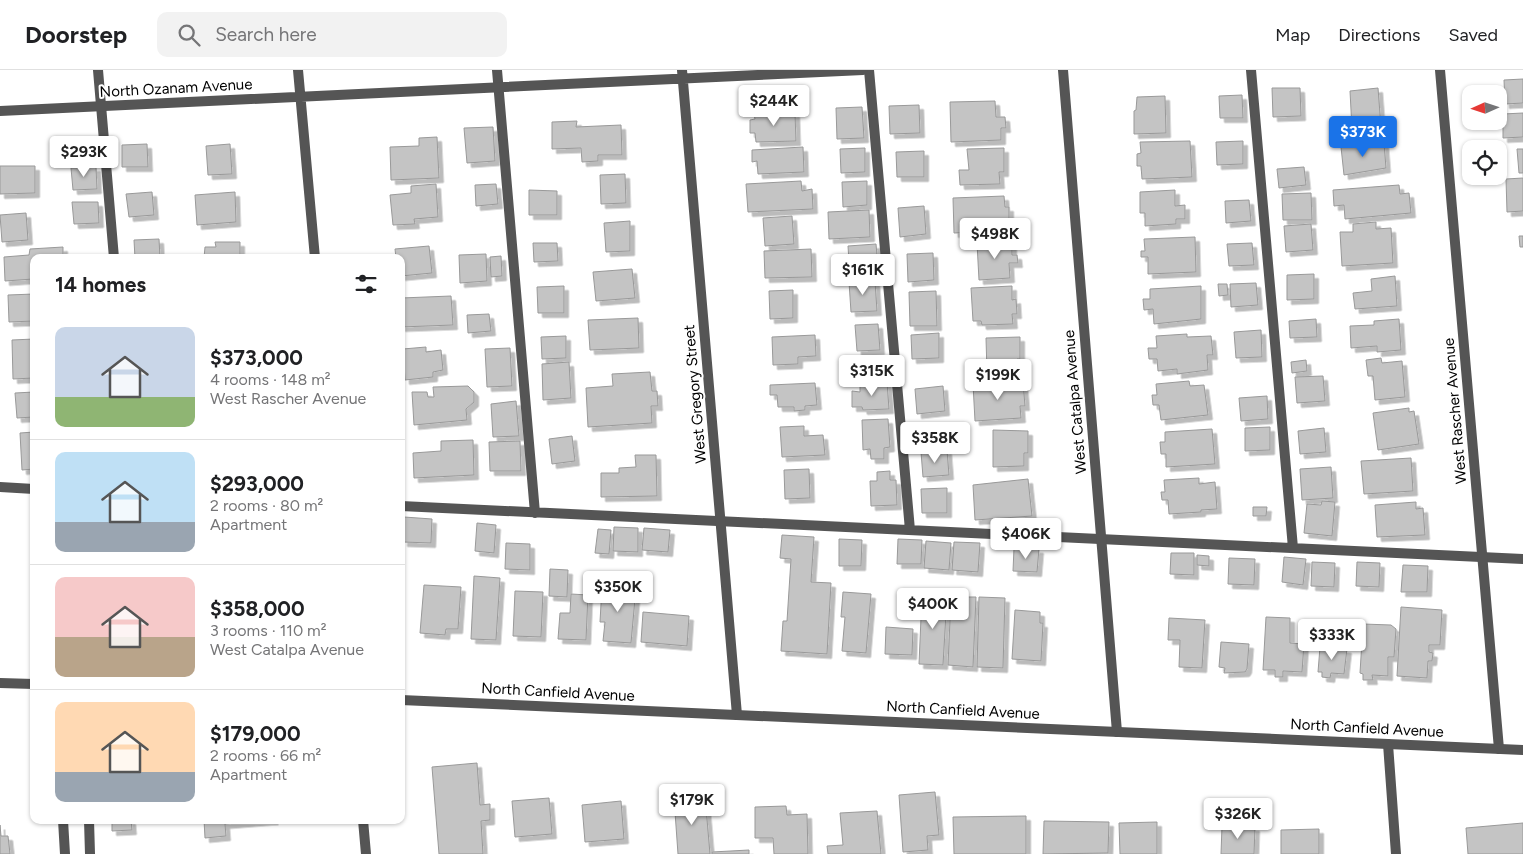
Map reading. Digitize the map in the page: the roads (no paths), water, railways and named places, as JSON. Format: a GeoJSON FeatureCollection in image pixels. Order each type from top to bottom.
{"type":"FeatureCollection","features":[{"type":"Feature","properties":{"kind":"street"},"geometry":{"type":"LineString","coordinates":[[98,70],[114,254]]}},
{"type":"Feature","properties":{"kind":"street"},"geometry":{"type":"LineString","coordinates":[[298,70],[315,254]]}},
{"type":"Feature","properties":{"kind":"street"},"geometry":{"type":"LineString","coordinates":[[497,70],[536,512]]}},
{"type":"Feature","properties":{"kind":"street","name":"North Ozanam Avenue"},"geometry":{"type":"LineString","coordinates":[[0,111],[499,87],[682,74],[863,70]]}},
{"type":"Feature","properties":{"kind":"street"},"geometry":{"type":"LineString","coordinates":[[869,70],[910,530]]}},
{"type":"Feature","properties":{"kind":"street","name":"West Catalpa Avenue"},"geometry":{"type":"LineString","coordinates":[[1062,70],[1117,732]]}},
{"type":"Feature","properties":{"kind":"street"},"geometry":{"type":"LineString","coordinates":[[1252,70],[1293,548]]}},
{"type":"Feature","properties":{"kind":"street","name":"West Rascher Avenue"},"geometry":{"type":"LineString","coordinates":[[1440,70],[1499,749]]}},
{"type":"Feature","properties":{"kind":"street","name":"West Gregory Street"},"geometry":{"type":"LineString","coordinates":[[682,74],[737,715]]}},
{"type":"Feature","properties":{"kind":"street"},"geometry":{"type":"LineString","coordinates":[[0,487],[30,489]]}},
{"type":"Feature","properties":{"kind":"street"},"geometry":{"type":"LineString","coordinates":[[405,506],[1523,559]]}},
{"type":"Feature","properties":{"kind":"street"},"geometry":{"type":"LineString","coordinates":[[0,683],[30,684]]}},
{"type":"Feature","properties":{"kind":"street","name":"North Canfield Avenue"},"geometry":{"type":"LineString","coordinates":[[405,700],[1523,750]]}},
{"type":"Feature","properties":{"kind":"street"},"geometry":{"type":"LineString","coordinates":[[1388,744],[1396,854]]}},
{"type":"Feature","properties":{"kind":"street"},"geometry":{"type":"LineString","coordinates":[[63,824],[65,854]]}},
{"type":"Feature","properties":{"kind":"street"},"geometry":{"type":"LineString","coordinates":[[89,824],[90,854]]}},
{"type":"Feature","properties":{"kind":"street"},"geometry":{"type":"LineString","coordinates":[[363,824],[366,854]]}}]}
